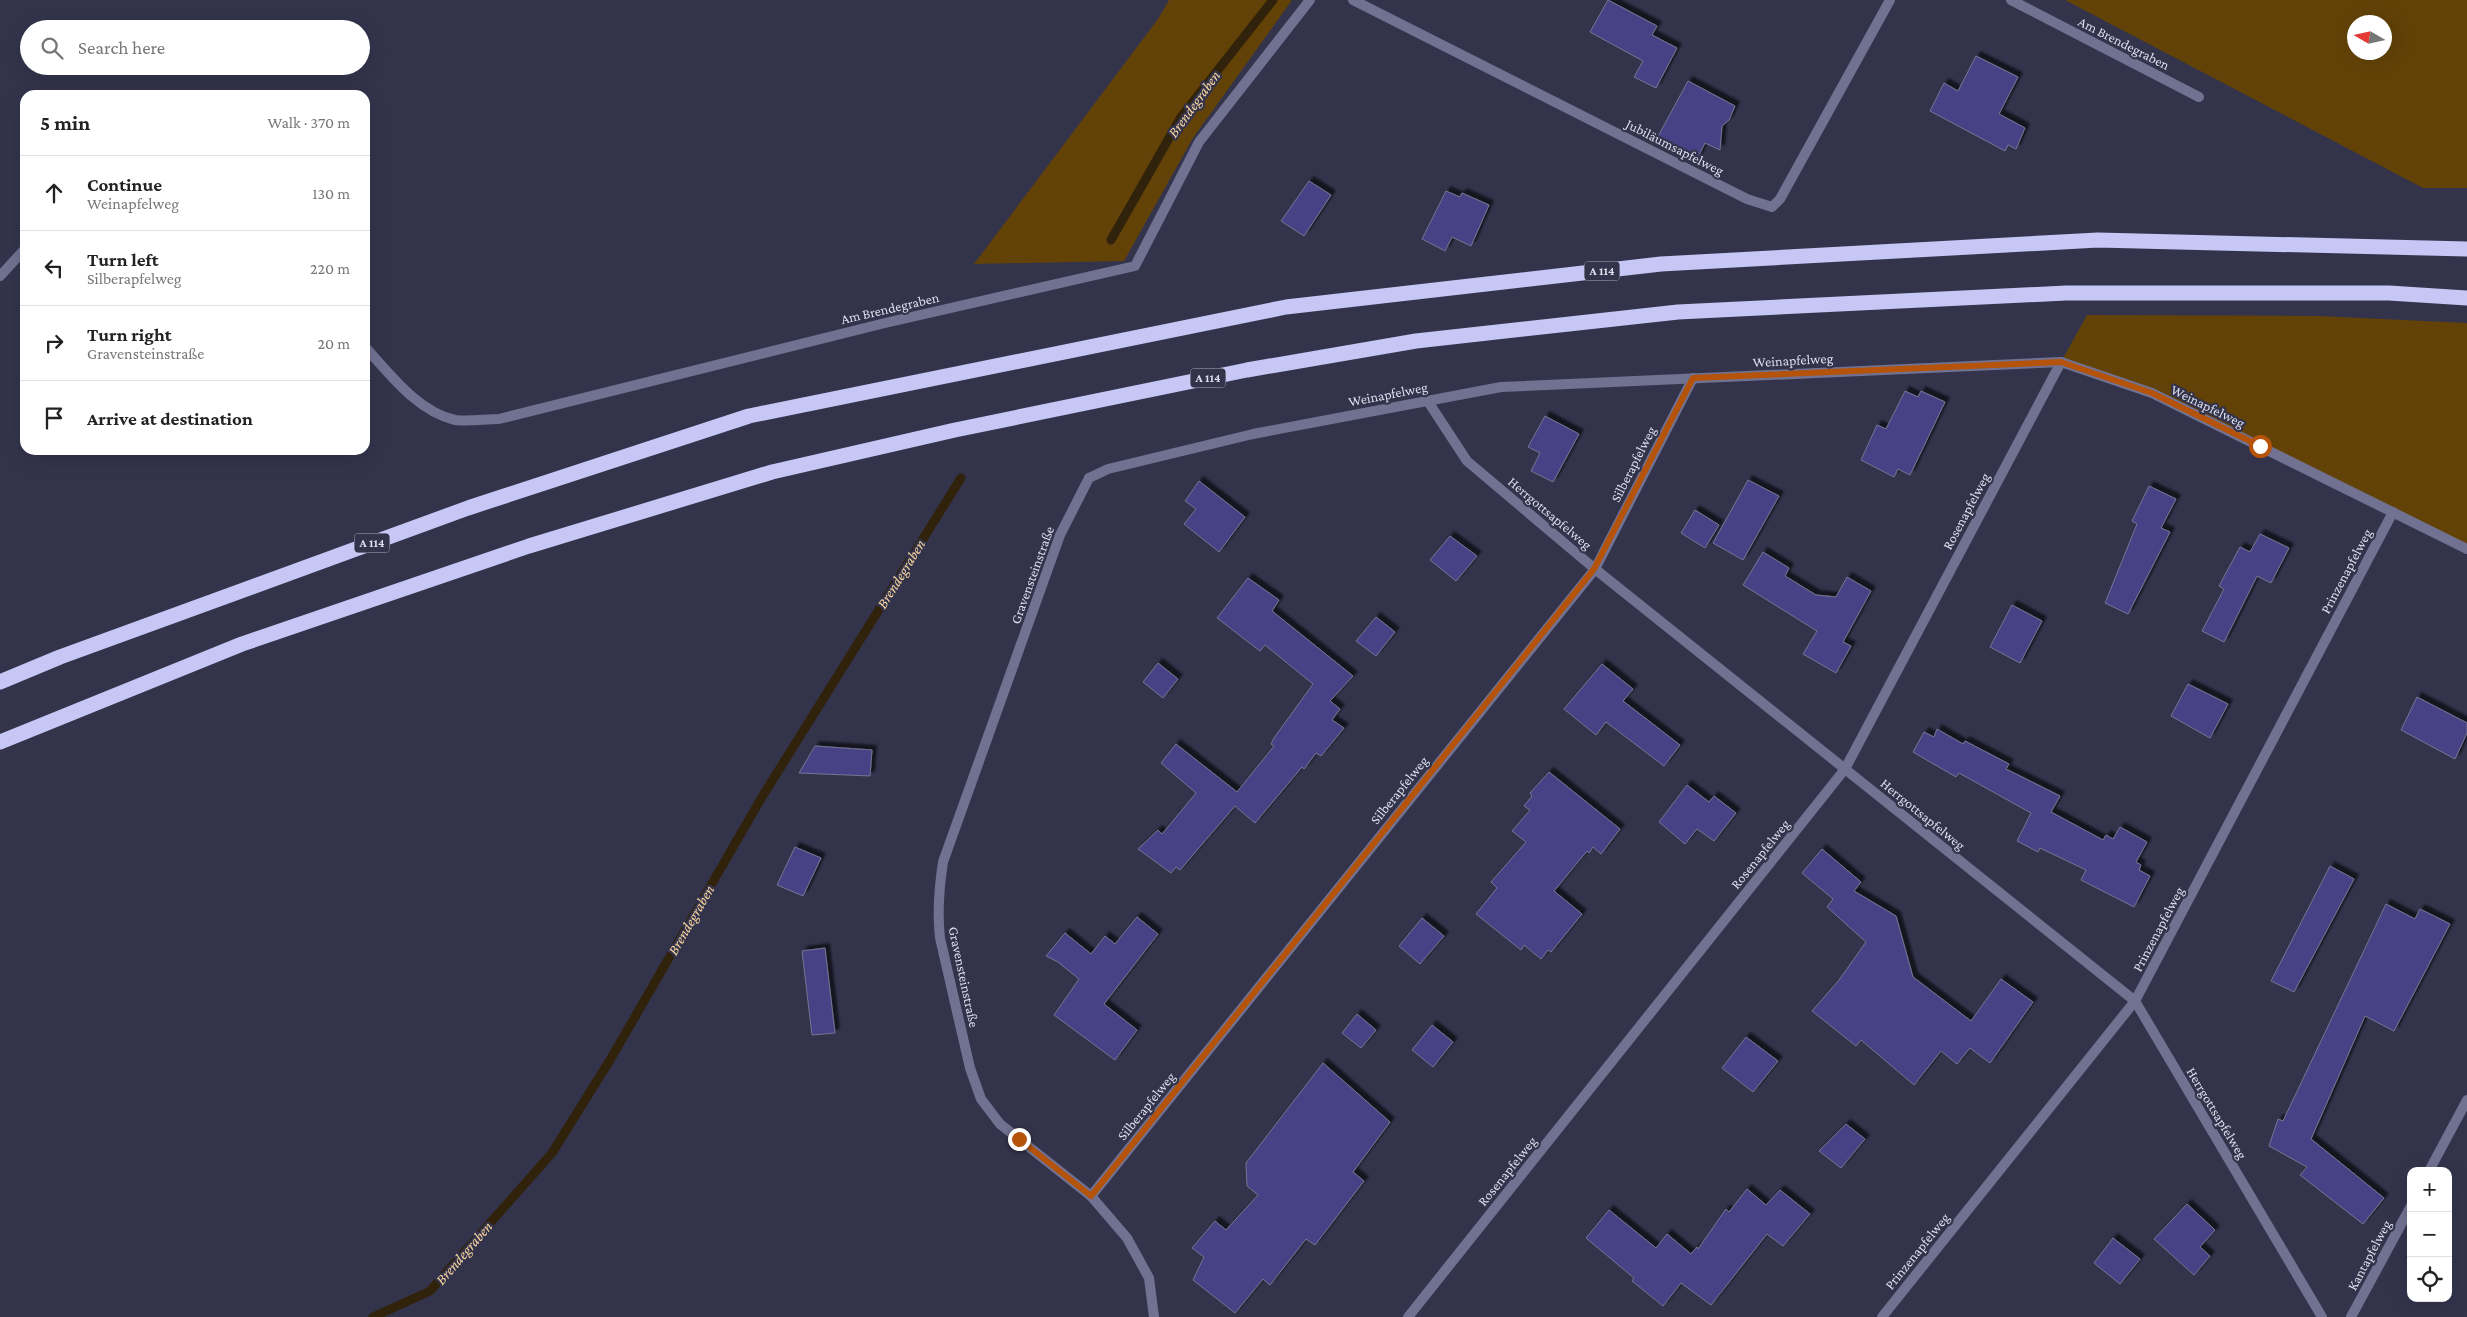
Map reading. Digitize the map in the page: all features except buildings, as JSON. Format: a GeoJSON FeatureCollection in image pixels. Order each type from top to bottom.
{"type":"FeatureCollection","features":[{"type":"Feature","properties":{"kind":"highway","name":"A 114"},"geometry":{"type":"LineString","coordinates":[[0,682],[60,657],[468,508],[749,416],[1286,308],[1661,264],[2098,240],[2467,249]]}},
{"type":"Feature","properties":{"kind":"highway","name":"A 114"},"geometry":{"type":"LineString","coordinates":[[0,742],[242,644],[529,546],[762,475],[955,430],[1256,369],[1416,341],[1678,312],[2066,293],[2388,293],[2467,298]]}},
{"type":"Feature","properties":{"kind":"street","name":"Am Brendegraben"},"geometry":{"type":"LineString","coordinates":[[370,352],[410,393],[431,411],[456,420],[499,419],[885,323],[1135,266],[1200,142],[1310,0]]}},
{"type":"Feature","properties":{"kind":"street","name":"Jubiläumsapfelweg"},"geometry":{"type":"LineString","coordinates":[[1353,0],[1747,199],[1772,207],[1780,199],[1890,0]]}},
{"type":"Feature","properties":{"kind":"street","name":"Am Brendegraben"},"geometry":{"type":"LineString","coordinates":[[2011,0],[2199,97]]}},
{"type":"Feature","properties":{"kind":"street"},"geometry":{"type":"LineString","coordinates":[[0,276],[20,254]]}},
{"type":"Feature","properties":{"kind":"street","name":"Weinapfelweg"},"geometry":{"type":"LineString","coordinates":[[1089,478],[1108,469],[1253,434],[1500,387],[2061,362],[2152,393],[2467,549]]}},
{"type":"Feature","properties":{"kind":"street","name":"Rosenapfelweg"},"geometry":{"type":"LineString","coordinates":[[1408,1317],[1845,769],[2061,362]]}},
{"type":"Feature","properties":{"kind":"street","name":"Silberapfelweg"},"geometry":{"type":"LineString","coordinates":[[1091,1196],[1594,569],[1693,378]]}},
{"type":"Feature","properties":{"kind":"street","name":"Herrgottsapfelweg"},"geometry":{"type":"LineString","coordinates":[[1427,400],[1467,461],[1594,569],[2135,1001],[2322,1317]]}},
{"type":"Feature","properties":{"kind":"street","name":"Gravensteinstraße"},"geometry":{"type":"LineString","coordinates":[[1089,478],[1060,535],[943,862],[938,893],[938,918],[940,938],[970,1068],[981,1099],[1000,1124],[1091,1196],[1127,1238],[1149,1278],[1154,1317]]}},
{"type":"Feature","properties":{"kind":"street","name":"Prinzenapfelweg"},"geometry":{"type":"LineString","coordinates":[[1882,1317],[2135,1001],[2393,512]]}},
{"type":"Feature","properties":{"kind":"street"},"geometry":{"type":"LineString","coordinates":[[2432,1167],[2467,1100]]}},
{"type":"Feature","properties":{"kind":"street","name":"Kantapfelweg"},"geometry":{"type":"LineString","coordinates":[[2352,1317],[2408,1212]]}},
{"type":"Feature","properties":{"kind":"shaded area"},"geometry":{"type":"Polygon","coordinates":[[[1169,0],[1292,0],[1193,138],[1124,261],[974,264],[1158,19],[1169,0]]]}},
{"type":"Feature","properties":{"kind":"shaded area"},"geometry":{"type":"Polygon","coordinates":[[[2065,0],[2467,0],[2467,188],[2423,188],[2065,0]]]}},
{"type":"Feature","properties":{"kind":"shaded area"},"geometry":{"type":"Polygon","coordinates":[[[2087,315],[2318,316],[2467,323],[2467,549],[2152,393],[2061,362],[2087,315]]]}},
{"type":"Feature","properties":{"kind":"waterway","name":"Brendegraben"},"geometry":{"type":"LineString","coordinates":[[1111,240],[1181,117],[1273,0]]}},
{"type":"Feature","properties":{"kind":"waterway","name":"Brendegraben"},"geometry":{"type":"LineString","coordinates":[[373,1317],[430,1291],[552,1153],[610,1060],[762,797],[961,478]]}},
{"type":"Feature","properties":{"kind":"route"},"geometry":{"type":"LineString","coordinates":[[1019,1139],[1091,1196],[1594,569],[1693,378],[2061,362],[2152,393],[2260,446]]}}]}
